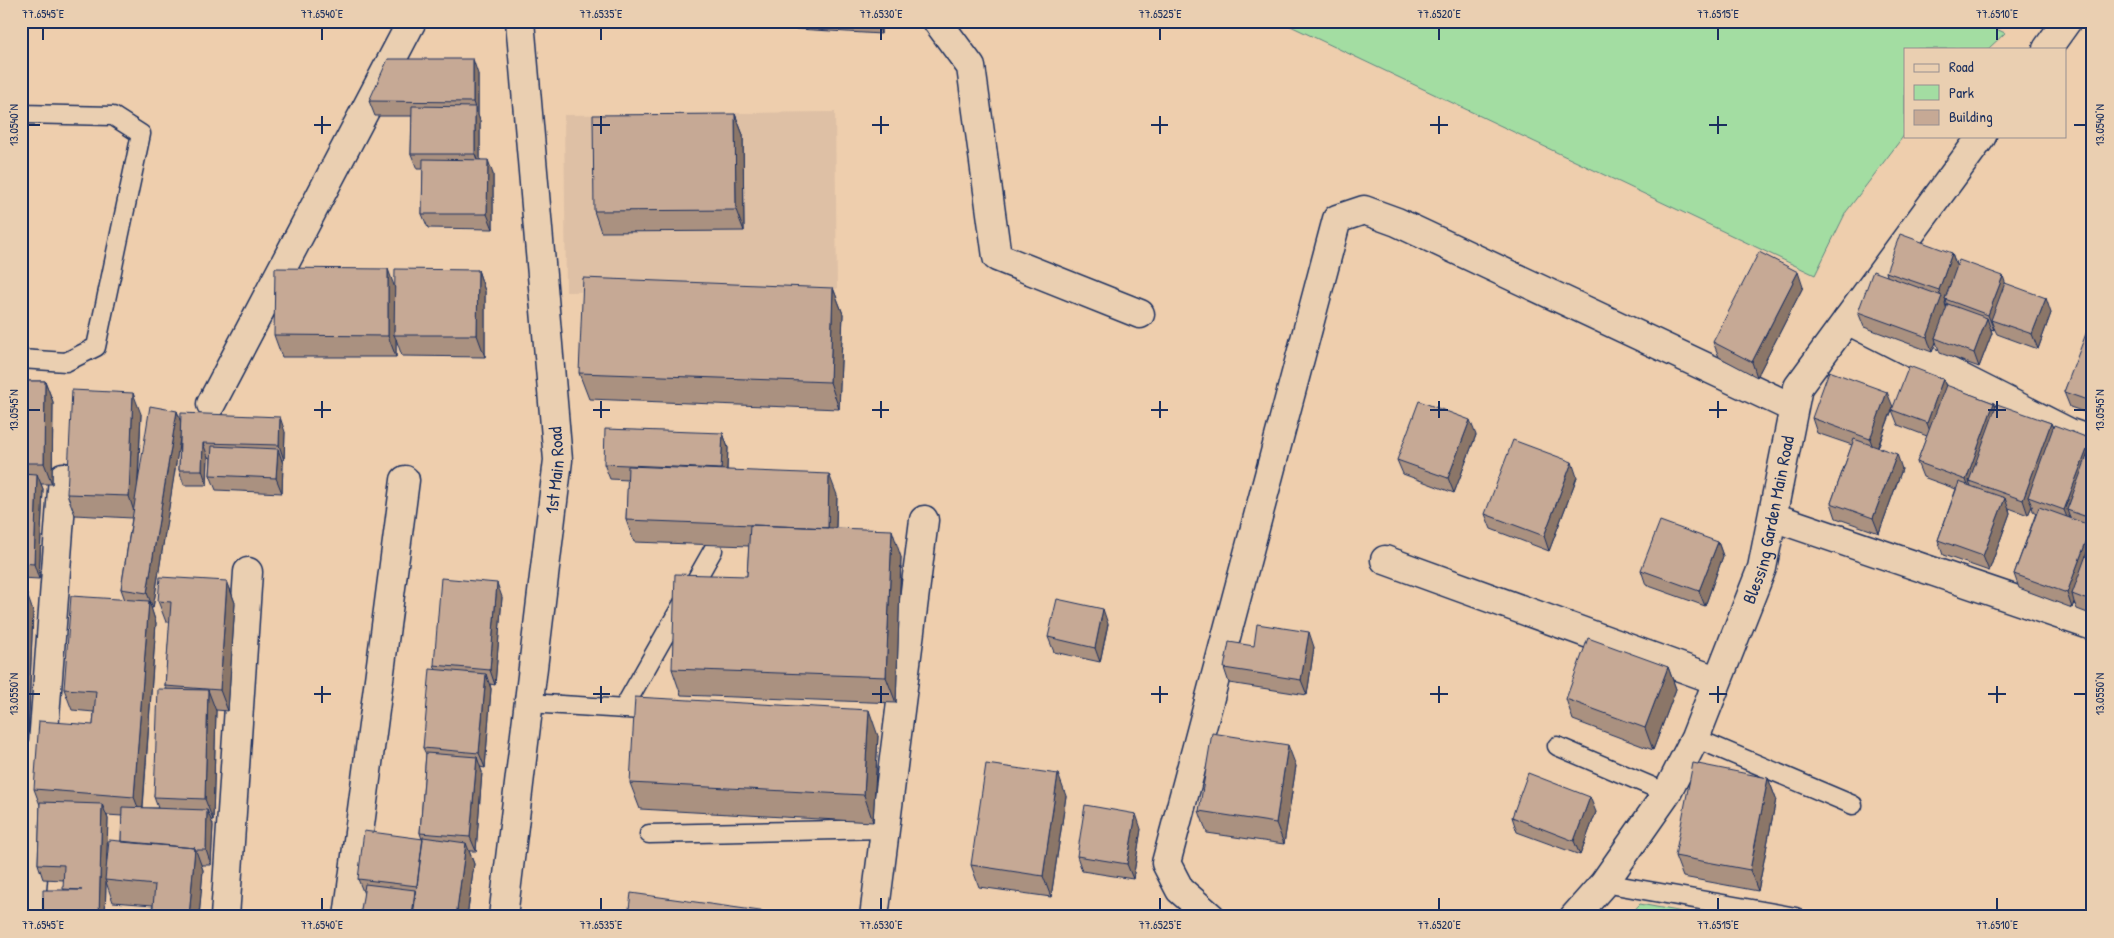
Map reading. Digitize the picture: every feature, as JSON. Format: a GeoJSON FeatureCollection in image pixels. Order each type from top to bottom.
{"type":"FeatureCollection","features":[{"type":"Feature","properties":{"kind":"street"},"geometry":{"type":"LineString","coordinates":[[211,404],[412,21]]}},
{"type":"Feature","properties":{"kind":"street","name":"1st Main Road"},"geometry":{"type":"LineString","coordinates":[[503,917],[558,460],[520,21]]}},
{"type":"Feature","properties":{"kind":"street"},"geometry":{"type":"LineString","coordinates":[[937,21],[971,67],[997,257],[1140,314]]}},
{"type":"Feature","properties":{"kind":"street"},"geometry":{"type":"LineString","coordinates":[[2048,48],[2067,21]]}},
{"type":"Feature","properties":{"kind":"street","name":"Blessing Garden Main Road"},"geometry":{"type":"LineString","coordinates":[[1574,917],[1604,883],[1667,793],[1694,738],[1762,568],[1798,387],[1981,138]]}},
{"type":"Feature","properties":{"kind":"street"},"geometry":{"type":"LineString","coordinates":[[1211,917],[1180,890],[1166,863],[1337,219],[1364,210],[1397,222],[1793,408]]}},
{"type":"Feature","properties":{"kind":"street"},"geometry":{"type":"LineString","coordinates":[[1848,320],[2070,433],[2093,442]]}},
{"type":"Feature","properties":{"kind":"street"},"geometry":{"type":"LineString","coordinates":[[30,917],[63,477]]}},
{"type":"Feature","properties":{"kind":"street"},"geometry":{"type":"LineString","coordinates":[[348,917],[406,480]]}},
{"type":"Feature","properties":{"kind":"street"},"geometry":{"type":"LineString","coordinates":[[1773,517],[2093,626]]}},
{"type":"Feature","properties":{"kind":"street"},"geometry":{"type":"LineString","coordinates":[[874,917],[924,520]]}},
{"type":"Feature","properties":{"kind":"street"},"geometry":{"type":"LineString","coordinates":[[1385,560],[1716,680]]}},
{"type":"Feature","properties":{"kind":"street"},"geometry":{"type":"LineString","coordinates":[[225,917],[248,572]]}},
{"type":"Feature","properties":{"kind":"lane"},"geometry":{"type":"LineString","coordinates":[[21,114],[114,116],[141,134],[96,347],[66,362],[21,359]]}},
{"type":"Feature","properties":{"kind":"lane"},"geometry":{"type":"LineString","coordinates":[[623,709],[712,550]]}},
{"type":"Feature","properties":{"kind":"lane"},"geometry":{"type":"LineString","coordinates":[[529,703],[672,712]]}},
{"type":"Feature","properties":{"kind":"lane"},"geometry":{"type":"LineString","coordinates":[[1694,738],[1853,805]]}},
{"type":"Feature","properties":{"kind":"lane"},"geometry":{"type":"LineString","coordinates":[[1557,746],[1667,793]]}},
{"type":"Feature","properties":{"kind":"lane"},"geometry":{"type":"LineString","coordinates":[[649,834],[885,829]]}},
{"type":"Feature","properties":{"kind":"lane"},"geometry":{"type":"LineString","coordinates":[[1604,883],[1796,917]]}},
{"type":"Feature","properties":{"kind":"shaded area"},"geometry":{"type":"Polygon","coordinates":[[[835,112],[837,289],[566,292],[564,115],[835,112]]]}},
{"type":"Feature","properties":{"kind":"green space"},"geometry":{"type":"Polygon","coordinates":[[[1280,21],[1979,21],[2005,33],[1989,48],[1904,48],[1904,135],[1846,212],[1815,275],[1280,21]]]}},
{"type":"Feature","properties":{"kind":"green space"},"geometry":{"type":"Polygon","coordinates":[[[1640,904],[1710,917],[1628,917],[1640,904]]]}},
{"type":"Feature","properties":{"kind":"building"},"geometry":{"type":"Polygon","coordinates":[[[388,59],[473,59],[473,102],[369,101],[388,59]]]}},
{"type":"Feature","properties":{"kind":"building"},"geometry":{"type":"Polygon","coordinates":[[[412,106],[475,107],[475,154],[411,154],[412,106]]]}},
{"type":"Feature","properties":{"kind":"building"},"geometry":{"type":"Polygon","coordinates":[[[735,114],[736,210],[594,211],[593,115],[735,114]]]}},
{"type":"Feature","properties":{"kind":"building"},"geometry":{"type":"Polygon","coordinates":[[[423,159],[488,160],[487,214],[422,214],[423,159]]]}},
{"type":"Feature","properties":{"kind":"building"},"geometry":{"type":"Polygon","coordinates":[[[1900,234],[1952,253],[1939,290],[1886,272],[1900,234]]]}},
{"type":"Feature","properties":{"kind":"building"},"geometry":{"type":"Polygon","coordinates":[[[1759,252],[1798,272],[1752,362],[1713,342],[1759,252]]]}},
{"type":"Feature","properties":{"kind":"building"},"geometry":{"type":"Polygon","coordinates":[[[1959,260],[2003,276],[1988,315],[1945,299],[1959,260]]]}},
{"type":"Feature","properties":{"kind":"building"},"geometry":{"type":"Polygon","coordinates":[[[275,268],[388,269],[388,336],[274,335],[275,268]]]}},
{"type":"Feature","properties":{"kind":"building"},"geometry":{"type":"Polygon","coordinates":[[[395,269],[478,270],[477,335],[394,335],[395,269]]]}},
{"type":"Feature","properties":{"kind":"building"},"geometry":{"type":"Polygon","coordinates":[[[1873,271],[1942,296],[1927,337],[1858,312],[1873,271]]]}},
{"type":"Feature","properties":{"kind":"building"},"geometry":{"type":"Polygon","coordinates":[[[583,278],[833,288],[830,382],[579,373],[583,278]]]}},
{"type":"Feature","properties":{"kind":"building"},"geometry":{"type":"Polygon","coordinates":[[[2005,283],[2046,298],[2032,334],[1991,320],[2005,283]]]}},
{"type":"Feature","properties":{"kind":"building"},"geometry":{"type":"Polygon","coordinates":[[[1948,304],[1987,318],[1974,353],[1935,338],[1948,304]]]}},
{"type":"Feature","properties":{"kind":"building"},"geometry":{"type":"Polygon","coordinates":[[[2090,323],[2093,324],[2093,402],[2064,392],[2090,323]]]}},
{"type":"Feature","properties":{"kind":"building"},"geometry":{"type":"Polygon","coordinates":[[[1909,366],[1943,379],[1927,423],[1892,410],[1909,366]]]}},
{"type":"Feature","properties":{"kind":"building"},"geometry":{"type":"Polygon","coordinates":[[[1829,371],[1887,392],[1870,439],[1812,418],[1829,371]]]}},
{"type":"Feature","properties":{"kind":"building"},"geometry":{"type":"Polygon","coordinates":[[[21,381],[45,381],[44,463],[21,463],[21,381]]]}},
{"type":"Feature","properties":{"kind":"building"},"geometry":{"type":"Polygon","coordinates":[[[1946,385],[1994,403],[1966,480],[1917,462],[1946,385]]]}},
{"type":"Feature","properties":{"kind":"building"},"geometry":{"type":"Polygon","coordinates":[[[72,390],[133,393],[129,496],[67,494],[72,390]]]}},
{"type":"Feature","properties":{"kind":"building"},"geometry":{"type":"Polygon","coordinates":[[[1419,401],[1470,420],[1448,478],[1397,460],[1419,401]]]}},
{"type":"Feature","properties":{"kind":"building"},"geometry":{"type":"Polygon","coordinates":[[[1997,404],[2051,423],[2023,500],[1969,481],[1997,404]]]}},
{"type":"Feature","properties":{"kind":"building"},"geometry":{"type":"Polygon","coordinates":[[[150,406],[177,411],[147,593],[121,589],[150,406]]]}},
{"type":"Feature","properties":{"kind":"building"},"geometry":{"type":"Polygon","coordinates":[[[181,413],[280,417],[279,445],[203,443],[202,470],[179,470],[181,413]]]}},
{"type":"Feature","properties":{"kind":"building"},"geometry":{"type":"Polygon","coordinates":[[[2054,425],[2091,439],[2064,510],[2028,497],[2054,425]]]}},
{"type":"Feature","properties":{"kind":"building"},"geometry":{"type":"Polygon","coordinates":[[[605,429],[723,433],[721,469],[604,464],[605,429]]]}},
{"type":"Feature","properties":{"kind":"building"},"geometry":{"type":"Polygon","coordinates":[[[1854,439],[1897,454],[1873,518],[1831,503],[1854,439]]]}},
{"type":"Feature","properties":{"kind":"building"},"geometry":{"type":"Polygon","coordinates":[[[1513,440],[1572,462],[1544,536],[1485,514],[1513,440]]]}},
{"type":"Feature","properties":{"kind":"building"},"geometry":{"type":"Polygon","coordinates":[[[2093,440],[2093,519],[2067,510],[2093,440]]]}},
{"type":"Feature","properties":{"kind":"building"},"geometry":{"type":"Polygon","coordinates":[[[212,446],[278,449],[276,478],[210,475],[212,446]]]}},
{"type":"Feature","properties":{"kind":"building"},"geometry":{"type":"Polygon","coordinates":[[[628,466],[829,474],[828,528],[626,520],[628,466]]]}},
{"type":"Feature","properties":{"kind":"building"},"geometry":{"type":"Polygon","coordinates":[[[21,473],[37,474],[34,564],[21,563],[21,473]]]}},
{"type":"Feature","properties":{"kind":"building"},"geometry":{"type":"Polygon","coordinates":[[[1959,482],[2005,498],[1983,556],[1938,540],[1959,482]]]}},
{"type":"Feature","properties":{"kind":"building"},"geometry":{"type":"Polygon","coordinates":[[[2039,507],[2092,526],[2067,593],[2014,574],[2039,507]]]}},
{"type":"Feature","properties":{"kind":"building"},"geometry":{"type":"Polygon","coordinates":[[[1660,521],[1718,542],[1699,591],[1641,570],[1660,521]]]}},
{"type":"Feature","properties":{"kind":"building"},"geometry":{"type":"Polygon","coordinates":[[[750,525],[892,530],[886,677],[672,669],[675,574],[747,576],[750,525]]]}},
{"type":"Feature","properties":{"kind":"building"},"geometry":{"type":"Polygon","coordinates":[[[2093,536],[2093,602],[2072,594],[2093,536]]]}},
{"type":"Feature","properties":{"kind":"building"},"geometry":{"type":"Polygon","coordinates":[[[160,577],[227,581],[220,690],[165,686],[171,602],[158,601],[160,577]]]}},
{"type":"Feature","properties":{"kind":"building"},"geometry":{"type":"Polygon","coordinates":[[[441,578],[497,583],[490,670],[434,665],[441,578]]]}},
{"type":"Feature","properties":{"kind":"building"},"geometry":{"type":"Polygon","coordinates":[[[21,589],[25,589],[21,690],[21,589]]]}},
{"type":"Feature","properties":{"kind":"building"},"geometry":{"type":"Polygon","coordinates":[[[71,596],[149,601],[134,797],[34,789],[39,721],[93,725],[96,691],[64,689],[71,596]]]}},
{"type":"Feature","properties":{"kind":"building"},"geometry":{"type":"Polygon","coordinates":[[[1057,599],[1103,609],[1095,648],[1048,637],[1057,599]]]}},
{"type":"Feature","properties":{"kind":"building"},"geometry":{"type":"Polygon","coordinates":[[[1257,624],[1309,632],[1301,680],[1224,668],[1229,642],[1254,646],[1257,624]]]}},
{"type":"Feature","properties":{"kind":"building"},"geometry":{"type":"Polygon","coordinates":[[[1588,638],[1668,667],[1645,728],[1566,699],[1588,638]]]}},
{"type":"Feature","properties":{"kind":"building"},"geometry":{"type":"Polygon","coordinates":[[[430,669],[486,674],[479,753],[423,748],[430,669]]]}},
{"type":"Feature","properties":{"kind":"building"},"geometry":{"type":"Polygon","coordinates":[[[158,689],[208,690],[205,799],[154,797],[158,689]]]}},
{"type":"Feature","properties":{"kind":"building"},"geometry":{"type":"Polygon","coordinates":[[[635,697],[869,710],[864,795],[630,783],[635,697]]]}},
{"type":"Feature","properties":{"kind":"building"},"geometry":{"type":"Polygon","coordinates":[[[1212,733],[1288,745],[1276,823],[1199,811],[1212,733]]]}},
{"type":"Feature","properties":{"kind":"building"},"geometry":{"type":"Polygon","coordinates":[[[426,753],[477,757],[470,837],[420,833],[426,753]]]}},
{"type":"Feature","properties":{"kind":"building"},"geometry":{"type":"Polygon","coordinates":[[[1693,763],[1768,778],[1750,870],[1675,856],[1693,763]]]}},
{"type":"Feature","properties":{"kind":"building"},"geometry":{"type":"Polygon","coordinates":[[[986,764],[1058,774],[1043,876],[971,865],[986,764]]]}},
{"type":"Feature","properties":{"kind":"building"},"geometry":{"type":"Polygon","coordinates":[[[1528,773],[1590,797],[1574,841],[1512,817],[1528,773]]]}},
{"type":"Feature","properties":{"kind":"building"},"geometry":{"type":"Polygon","coordinates":[[[40,802],[102,804],[99,917],[43,917],[43,890],[82,890],[63,889],[64,865],[38,864],[40,802]]]}},
{"type":"Feature","properties":{"kind":"building"},"geometry":{"type":"Polygon","coordinates":[[[1085,805],[1136,814],[1127,864],[1077,856],[1085,805]]]}},
{"type":"Feature","properties":{"kind":"building"},"geometry":{"type":"Polygon","coordinates":[[[122,807],[207,810],[206,850],[121,842],[122,807]]]}},
{"type":"Feature","properties":{"kind":"building"},"geometry":{"type":"Polygon","coordinates":[[[364,831],[423,839],[417,886],[358,879],[364,831]]]}},
{"type":"Feature","properties":{"kind":"building"},"geometry":{"type":"Polygon","coordinates":[[[423,837],[466,843],[456,917],[413,917],[423,837]]]}},
{"type":"Feature","properties":{"kind":"building"},"geometry":{"type":"Polygon","coordinates":[[[109,840],[195,848],[189,917],[152,917],[155,885],[105,880],[109,840]]]}},
{"type":"Feature","properties":{"kind":"building"},"geometry":{"type":"Polygon","coordinates":[[[365,884],[415,890],[412,917],[360,917],[365,884]]]}},
{"type":"Feature","properties":{"kind":"building"},"geometry":{"type":"Polygon","coordinates":[[[631,893],[767,912],[767,917],[628,917],[631,893]]]}}]}
